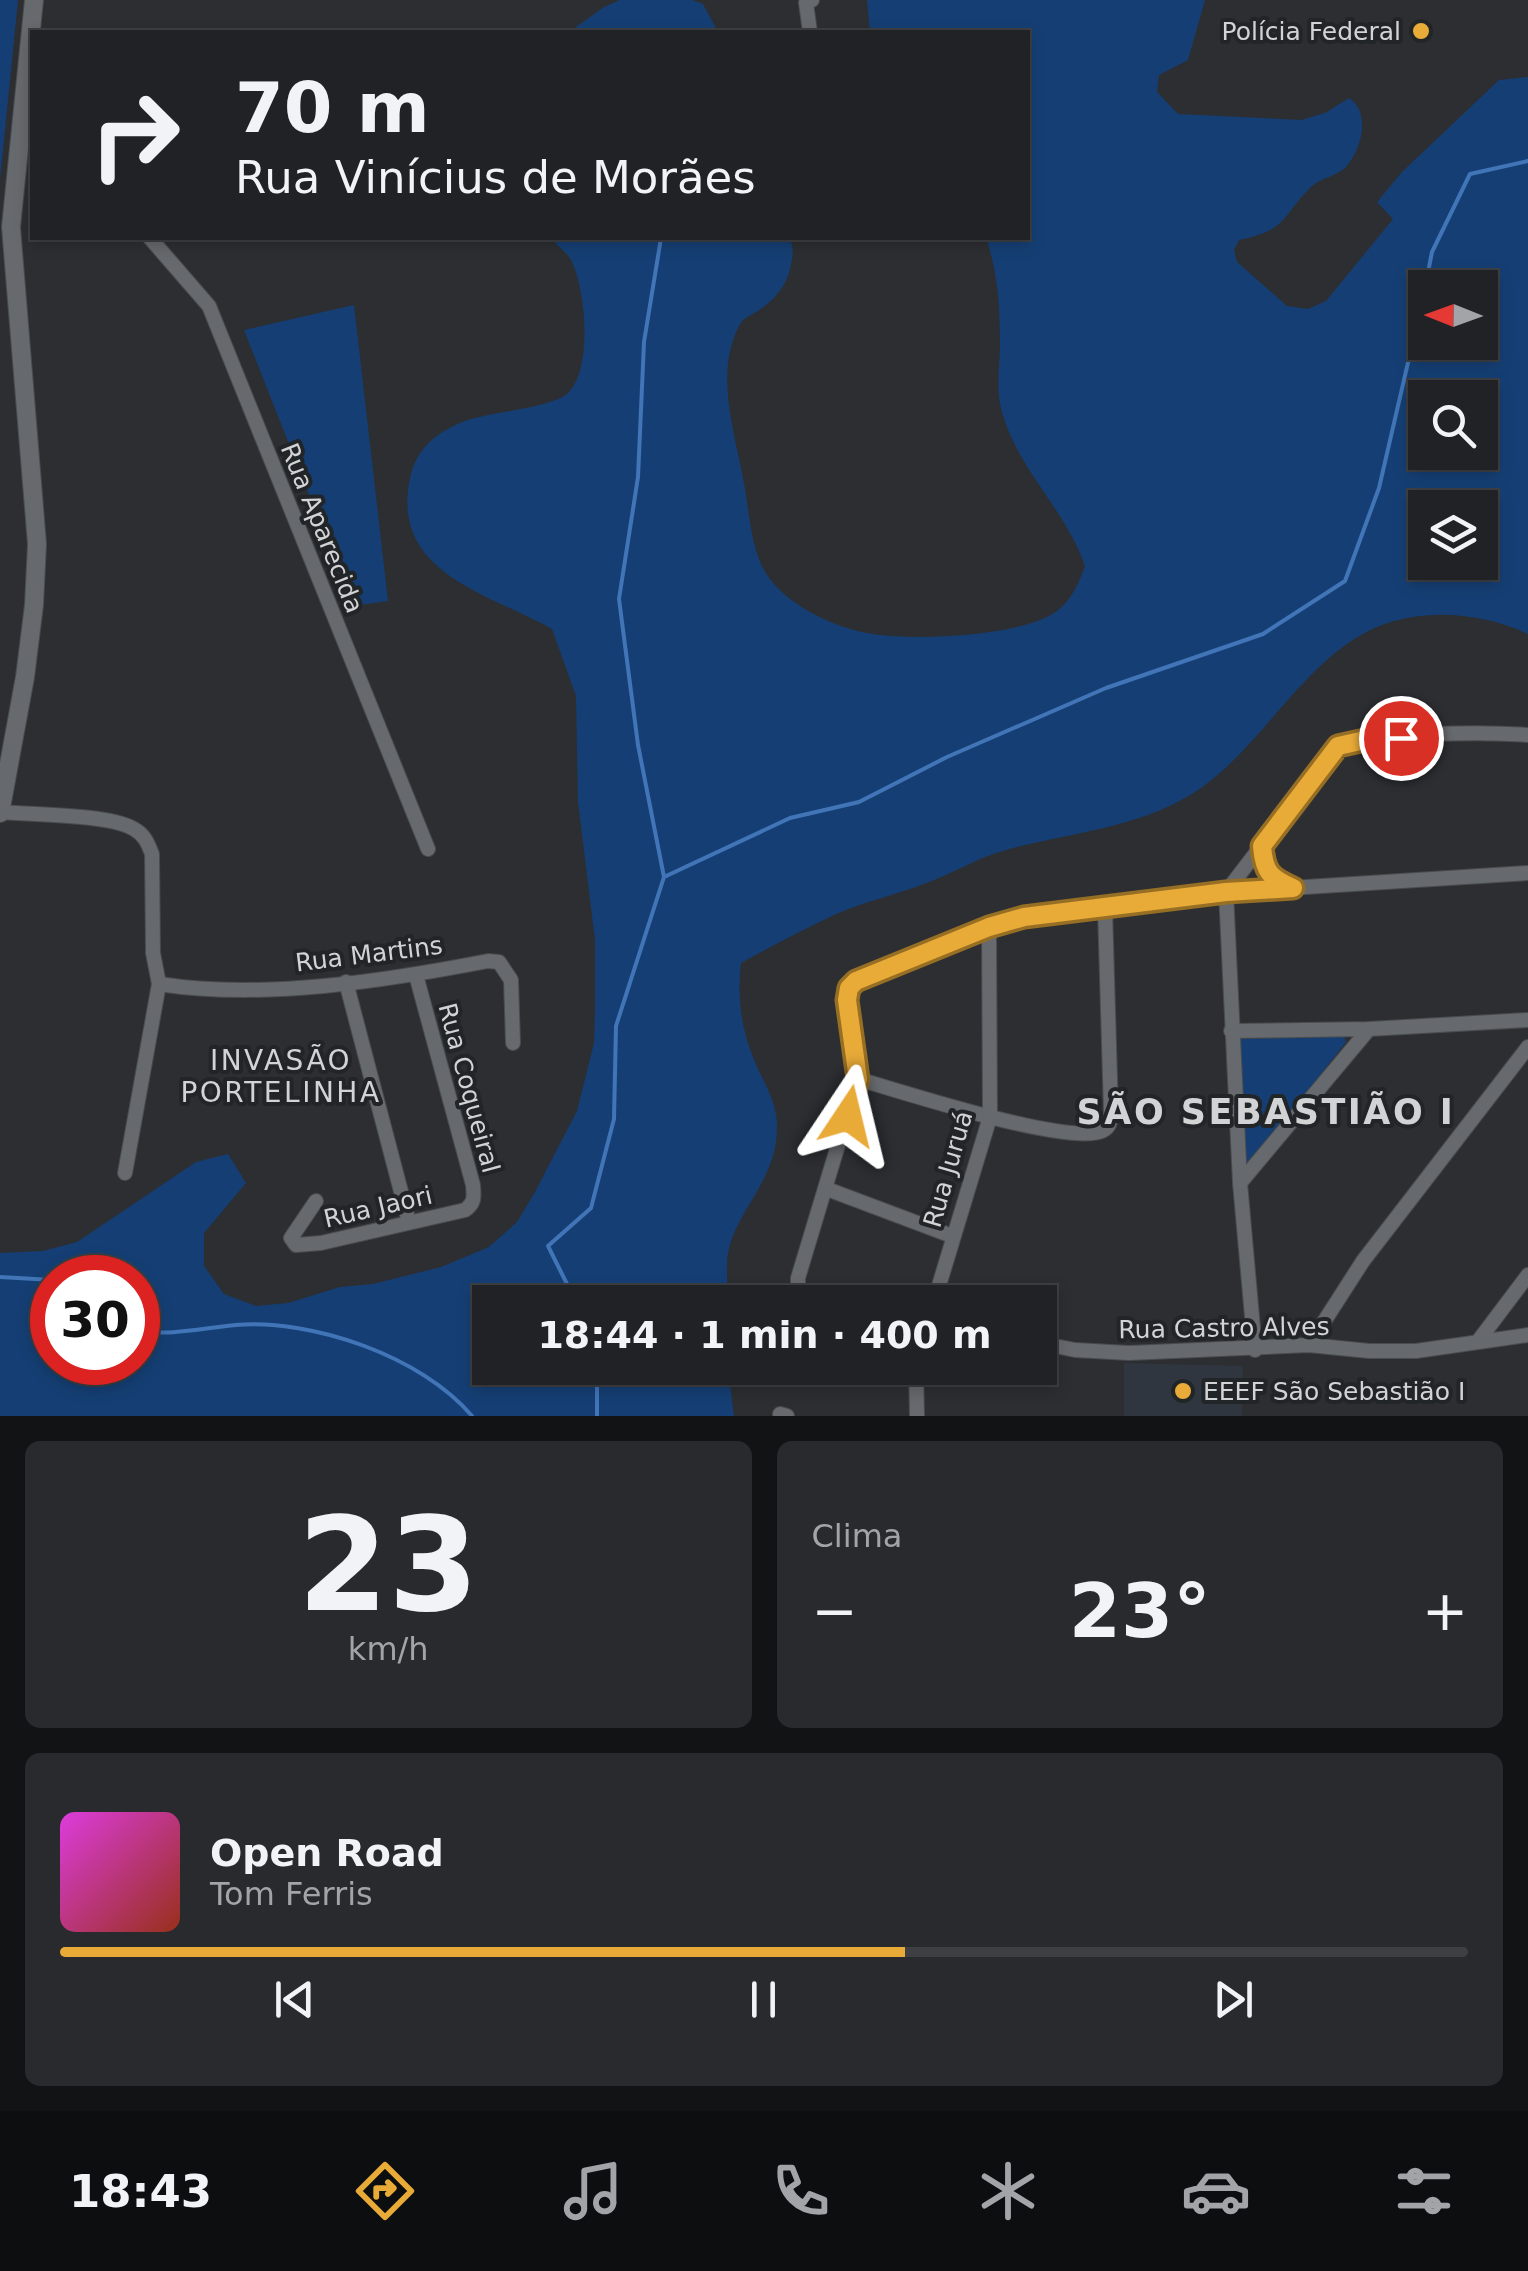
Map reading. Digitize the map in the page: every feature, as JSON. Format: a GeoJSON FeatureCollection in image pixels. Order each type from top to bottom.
{"type":"FeatureCollection","features":[{"type":"Feature","properties":{"kind":"street"},"geometry":{"type":"LineString","coordinates":[[32,30],[34,0]]}},
{"type":"Feature","properties":{"kind":"street"},"geometry":{"type":"LineString","coordinates":[[810,30],[806,4],[812,0]]}},
{"type":"Feature","properties":{"kind":"street"},"geometry":{"type":"LineString","coordinates":[[30,64],[11,226],[36,560],[26,677],[0,812],[131,826],[142,834],[152,854],[153,953],[159,984],[125,1173]]}},
{"type":"Feature","properties":{"kind":"street","name":"Rua Aparecida"},"geometry":{"type":"LineString","coordinates":[[152,240],[209,306],[428,850]]}},
{"type":"Feature","properties":{"kind":"street"},"geometry":{"type":"LineString","coordinates":[[1256,1350],[1240,1184],[1226,892],[1331,753],[1347,742],[1437,735],[1528,735]]}},
{"type":"Feature","properties":{"kind":"street"},"geometry":{"type":"LineString","coordinates":[[1262,846],[1266,873],[1293,888]]}},
{"type":"Feature","properties":{"kind":"street"},"geometry":{"type":"LineString","coordinates":[[798,1285],[858,1079],[847,1000],[849,988],[856,981],[989,927],[1024,917],[1226,892],[1528,873]]}},
{"type":"Feature","properties":{"kind":"street"},"geometry":{"type":"LineString","coordinates":[[858,1079],[990,1118],[1041,1128],[1096,1133],[1110,1125],[1105,908]]}},
{"type":"Feature","properties":{"kind":"street","name":"Rua Juruá"},"geometry":{"type":"LineString","coordinates":[[939,1285],[990,1118],[989,927]]}},
{"type":"Feature","properties":{"kind":"street","name":"Rua Martins"},"geometry":{"type":"LineString","coordinates":[[159,984],[234,991],[416,975],[488,960],[498,962],[511,980],[513,1043]]}},
{"type":"Feature","properties":{"kind":"street","name":"Rua Coqueiral"},"geometry":{"type":"LineString","coordinates":[[416,975],[473,1186],[474,1198],[465,1210]]}},
{"type":"Feature","properties":{"kind":"street"},"geometry":{"type":"LineString","coordinates":[[346,982],[409,1222]]}},
{"type":"Feature","properties":{"kind":"street"},"geometry":{"type":"LineString","coordinates":[[1231,1031],[1368,1029],[1528,1020]]}},
{"type":"Feature","properties":{"kind":"street"},"geometry":{"type":"LineString","coordinates":[[1240,1184],[1368,1029]]}},
{"type":"Feature","properties":{"kind":"street"},"geometry":{"type":"LineString","coordinates":[[1310,1345],[1363,1262],[1528,1047]]}},
{"type":"Feature","properties":{"kind":"street"},"geometry":{"type":"LineString","coordinates":[[828,1189],[952,1236]]}},
{"type":"Feature","properties":{"kind":"street","name":"Rua Jaori"},"geometry":{"type":"LineString","coordinates":[[316,1200],[291,1238],[292,1244],[321,1243],[465,1210]]}},
{"type":"Feature","properties":{"kind":"street"},"geometry":{"type":"LineString","coordinates":[[1478,1340],[1528,1275]]}},
{"type":"Feature","properties":{"kind":"street","name":"Rua Castro Alves"},"geometry":{"type":"LineString","coordinates":[[1057,1346],[1129,1354],[1310,1345],[1369,1351],[1434,1350],[1478,1340],[1528,1336]]}},
{"type":"Feature","properties":{"kind":"street"},"geometry":{"type":"LineString","coordinates":[[916,1385],[917,1416]]}},
{"type":"Feature","properties":{"kind":"shaded area"},"geometry":{"type":"Polygon","coordinates":[[[0,0],[18,0],[0,179],[0,0]]]}},
{"type":"Feature","properties":{"kind":"shaded area"},"geometry":{"type":"Polygon","coordinates":[[[620,0],[692,0],[703,4],[717,30],[572,30],[620,0]]]}},
{"type":"Feature","properties":{"kind":"shaded area"},"geometry":{"type":"Polygon","coordinates":[[[867,0],[1205,0],[1188,60],[1159,75],[1157,92],[1178,114],[1301,120],[1325,113],[1349,98],[1360,112],[1362,131],[1346,167],[1312,186],[1276,226],[1239,240],[1234,250],[1237,262],[1287,306],[1308,309],[1326,301],[1393,219],[1377,202],[1402,172],[1499,80],[1528,77],[1528,634],[1479,618],[1445,615],[1410,617],[1365,633],[1315,671],[1225,768],[1179,801],[1131,820],[996,853],[929,882],[836,914],[741,963],[743,1026],[772,1101],[777,1127],[771,1162],[729,1248],[728,1285],[472,1285],[472,1385],[730,1385],[734,1416],[0,1416],[0,1253],[43,1251],[77,1242],[196,1162],[228,1154],[246,1183],[204,1233],[204,1266],[224,1294],[256,1306],[288,1303],[340,1287],[373,1284],[441,1267],[489,1247],[517,1222],[577,1111],[594,1043],[595,940],[578,802],[576,696],[552,629],[449,576],[429,558],[415,537],[408,510],[413,467],[423,449],[437,436],[465,421],[560,398],[576,382],[584,348],[583,308],[571,260],[554,240],[789,240],[792,259],[785,283],[770,302],[739,326],[728,365],[729,407],[753,536],[769,578],[793,601],[841,626],[891,636],[985,633],[1045,618],[1071,596],[1085,566],[1066,526],[1019,453],[1000,405],[998,293],[987,240],[1030,240],[1030,30],[870,30],[867,0]]]}},
{"type":"Feature","properties":{"kind":"shaded area"},"geometry":{"type":"Polygon","coordinates":[[[354,305],[388,601],[353,606],[244,330],[354,305]]]}},
{"type":"Feature","properties":{"kind":"shaded area"},"geometry":{"type":"Polygon","coordinates":[[[1344,1036],[1346,1042],[1248,1166],[1242,1163],[1236,1045],[1241,1039],[1344,1036]]]}},
{"type":"Feature","properties":{"kind":"shaded area","name":"EEEF São Sebastião I"},"geometry":{"type":"Polygon","coordinates":[[[1124,1363],[1243,1366],[1242,1416],[1124,1416],[1124,1363]]]}},
{"type":"Feature","properties":{"kind":"waterway"},"geometry":{"type":"LineString","coordinates":[[1428,270],[1432,252],[1470,174],[1528,161]]}},
{"type":"Feature","properties":{"kind":"waterway"},"geometry":{"type":"LineString","coordinates":[[568,1285],[548,1246],[591,1208],[614,1119],[616,1026],[664,877],[638,745],[619,599],[638,477],[644,342],[661,240]]}},
{"type":"Feature","properties":{"kind":"waterway"},"geometry":{"type":"LineString","coordinates":[[664,877],[790,818],[859,802],[947,757],[1106,688],[1263,634],[1345,581],[1379,488],[1409,360]]}},
{"type":"Feature","properties":{"kind":"waterway"},"geometry":{"type":"LineString","coordinates":[[0,1277],[30,1279]]}},
{"type":"Feature","properties":{"kind":"waterway"},"geometry":{"type":"LineString","coordinates":[[160,1332],[266,1325],[331,1335],[395,1359],[450,1395],[472,1416]]}},
{"type":"Feature","properties":{"kind":"waterway"},"geometry":{"type":"LineString","coordinates":[[597,1385],[597,1416]]}},
{"type":"Feature","properties":{"kind":"place","name":"Polícia Federal"},"geometry":{"type":"Point","coordinates":[1421,31]}},
{"type":"Feature","properties":{"kind":"place","name":"EEEF São Sebastião I"},"geometry":{"type":"Point","coordinates":[1183,1391]}},
{"type":"Feature","properties":{"kind":"district","name":"INVASÃO PORTELINHA"},"geometry":{"type":"Point","coordinates":[281,1076]}},
{"type":"Feature","properties":{"kind":"district","name":"SÃO SEBASTIÃO I"},"geometry":{"type":"Point","coordinates":[1266,1112]}},
{"type":"Feature","properties":{"kind":"route"},"geometry":{"type":"LineString","coordinates":[[848,1116],[858,1079],[847,1000],[849,988],[856,981],[989,927],[1024,917],[1226,892],[1293,888],[1266,873],[1262,846],[1338,746],[1401,738]]}}]}
